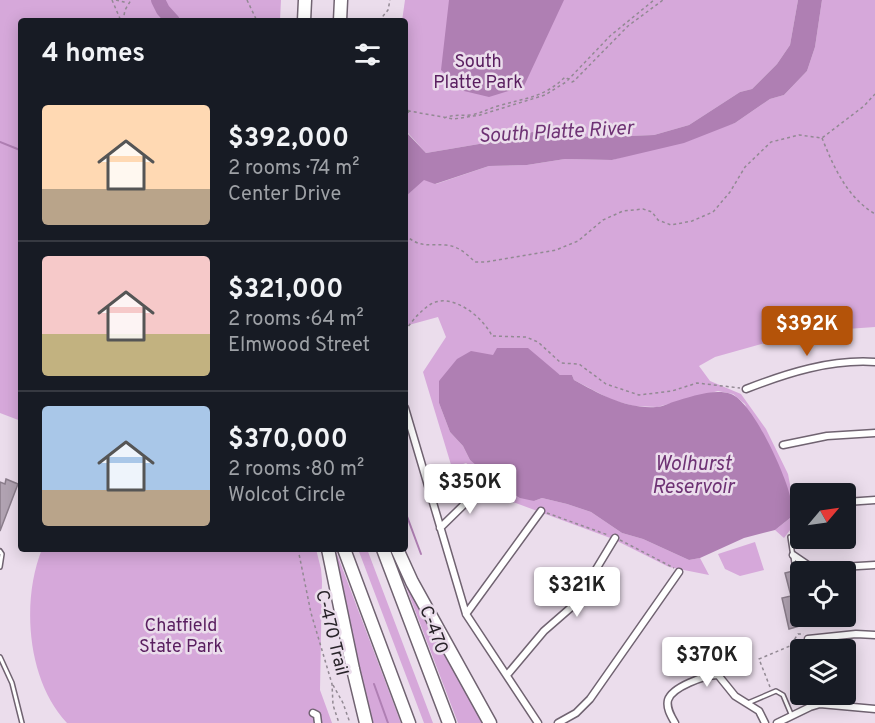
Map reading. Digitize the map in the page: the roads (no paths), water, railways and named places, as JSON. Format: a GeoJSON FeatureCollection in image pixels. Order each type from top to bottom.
{"type":"FeatureCollection","features":[{"type":"Feature","properties":{"kind":"highway"},"geometry":{"type":"LineString","coordinates":[[304,0],[304,18]]}},
{"type":"Feature","properties":{"kind":"highway"},"geometry":{"type":"LineString","coordinates":[[340,18],[341,0]]}},
{"type":"Feature","properties":{"kind":"highway"},"geometry":{"type":"LineString","coordinates":[[329,552],[366,723]]}},
{"type":"Feature","properties":{"kind":"highway"},"geometry":{"type":"LineString","coordinates":[[345,552],[409,723]]}},
{"type":"Feature","properties":{"kind":"highway","name":"C-470"},"geometry":{"type":"LineString","coordinates":[[384,552],[449,723]]}},
{"type":"Feature","properties":{"kind":"highway"},"geometry":{"type":"LineString","coordinates":[[398,552],[412,582],[490,723]]}},
{"type":"Feature","properties":{"kind":"street"},"geometry":{"type":"LineString","coordinates":[[746,389],[799,371],[834,365],[875,362]]}},
{"type":"Feature","properties":{"kind":"street"},"geometry":{"type":"LineString","coordinates":[[408,418],[466,614],[538,723]]}},
{"type":"Feature","properties":{"kind":"street"},"geometry":{"type":"LineString","coordinates":[[783,445],[827,436],[875,433]]}},
{"type":"Feature","properties":{"kind":"street"},"geometry":{"type":"LineString","coordinates":[[440,528],[483,486]]}},
{"type":"Feature","properties":{"kind":"street"},"geometry":{"type":"LineString","coordinates":[[856,501],[875,500]]}},
{"type":"Feature","properties":{"kind":"street"},"geometry":{"type":"LineString","coordinates":[[466,614],[541,511]]}},
{"type":"Feature","properties":{"kind":"street"},"geometry":{"type":"LineString","coordinates":[[507,675],[544,630],[575,604],[615,538]]}},
{"type":"Feature","properties":{"kind":"street"},"geometry":{"type":"LineString","coordinates":[[793,555],[802,561]]}},
{"type":"Feature","properties":{"kind":"street"},"geometry":{"type":"LineString","coordinates":[[856,566],[875,565]]}},
{"type":"Feature","properties":{"kind":"street"},"geometry":{"type":"LineString","coordinates":[[558,723],[576,712],[590,699],[679,572]]}},
{"type":"Feature","properties":{"kind":"street"},"geometry":{"type":"LineString","coordinates":[[808,639],[856,634],[875,635]]}},
{"type":"Feature","properties":{"kind":"street"},"geometry":{"type":"LineString","coordinates":[[675,723],[668,704],[669,698],[674,692],[707,675],[718,675],[735,696],[759,711],[765,723]]}},
{"type":"Feature","properties":{"kind":"street"},"geometry":{"type":"LineString","coordinates":[[777,723],[820,704],[875,709]]}},
{"type":"Feature","properties":{"kind":"street"},"geometry":{"type":"LineString","coordinates":[[313,713],[317,715],[318,723]]}},
{"type":"Feature","properties":{"kind":"lane"},"geometry":{"type":"LineString","coordinates":[[792,549],[794,561]]}},
{"type":"Feature","properties":{"kind":"lane"},"geometry":{"type":"LineString","coordinates":[[0,551],[2,554],[0,567]]}},
{"type":"Feature","properties":{"kind":"lane"},"geometry":{"type":"LineString","coordinates":[[0,657],[12,683],[22,723]]}},
{"type":"Feature","properties":{"kind":"lane"},"geometry":{"type":"LineString","coordinates":[[747,703],[776,691],[783,695],[792,716]]}},
{"type":"Feature","properties":{"kind":"water"},"geometry":{"type":"Polygon","coordinates":[[[449,0],[564,0],[524,86],[489,97],[464,91],[441,70],[449,0]]]}},
{"type":"Feature","properties":{"kind":"water"},"geometry":{"type":"Polygon","coordinates":[[[798,0],[822,0],[815,47],[807,71],[784,95],[770,99],[735,123],[684,143],[612,160],[565,159],[527,165],[489,166],[435,184],[424,180],[408,194],[408,134],[426,153],[515,138],[532,132],[579,137],[654,135],[689,125],[740,92],[752,89],[777,64],[790,45],[798,0]]]}},
{"type":"Feature","properties":{"kind":"water","name":"Wolhurst Reservoir"},"geometry":{"type":"Polygon","coordinates":[[[497,348],[528,348],[560,375],[572,375],[574,380],[613,400],[634,406],[658,407],[702,394],[724,392],[731,394],[740,400],[749,411],[768,441],[788,489],[790,518],[775,530],[744,538],[700,558],[689,560],[643,539],[622,533],[591,512],[542,498],[534,501],[520,498],[503,488],[470,460],[463,446],[450,432],[439,403],[439,381],[457,359],[471,351],[493,355],[497,348]]]}},
{"type":"Feature","properties":{"kind":"waterway","name":"South Platte River"},"geometry":{"type":"LineString","coordinates":[[158,0],[170,18]]}},
{"type":"Feature","properties":{"kind":"waterway"},"geometry":{"type":"LineString","coordinates":[[0,142],[18,149]]}},
{"type":"Feature","properties":{"kind":"waterway"},"geometry":{"type":"LineString","coordinates":[[408,519],[421,554]]}},
{"type":"Feature","properties":{"kind":"waterway"},"geometry":{"type":"LineString","coordinates":[[374,684],[388,723]]}},
{"type":"Feature","properties":{"kind":"park label","name":"South Platte Park"},"geometry":{"type":"Point","coordinates":[478,72]}},
{"type":"Feature","properties":{"kind":"park label","name":"Chatfield State Park"},"geometry":{"type":"Point","coordinates":[181,636]}}]}
